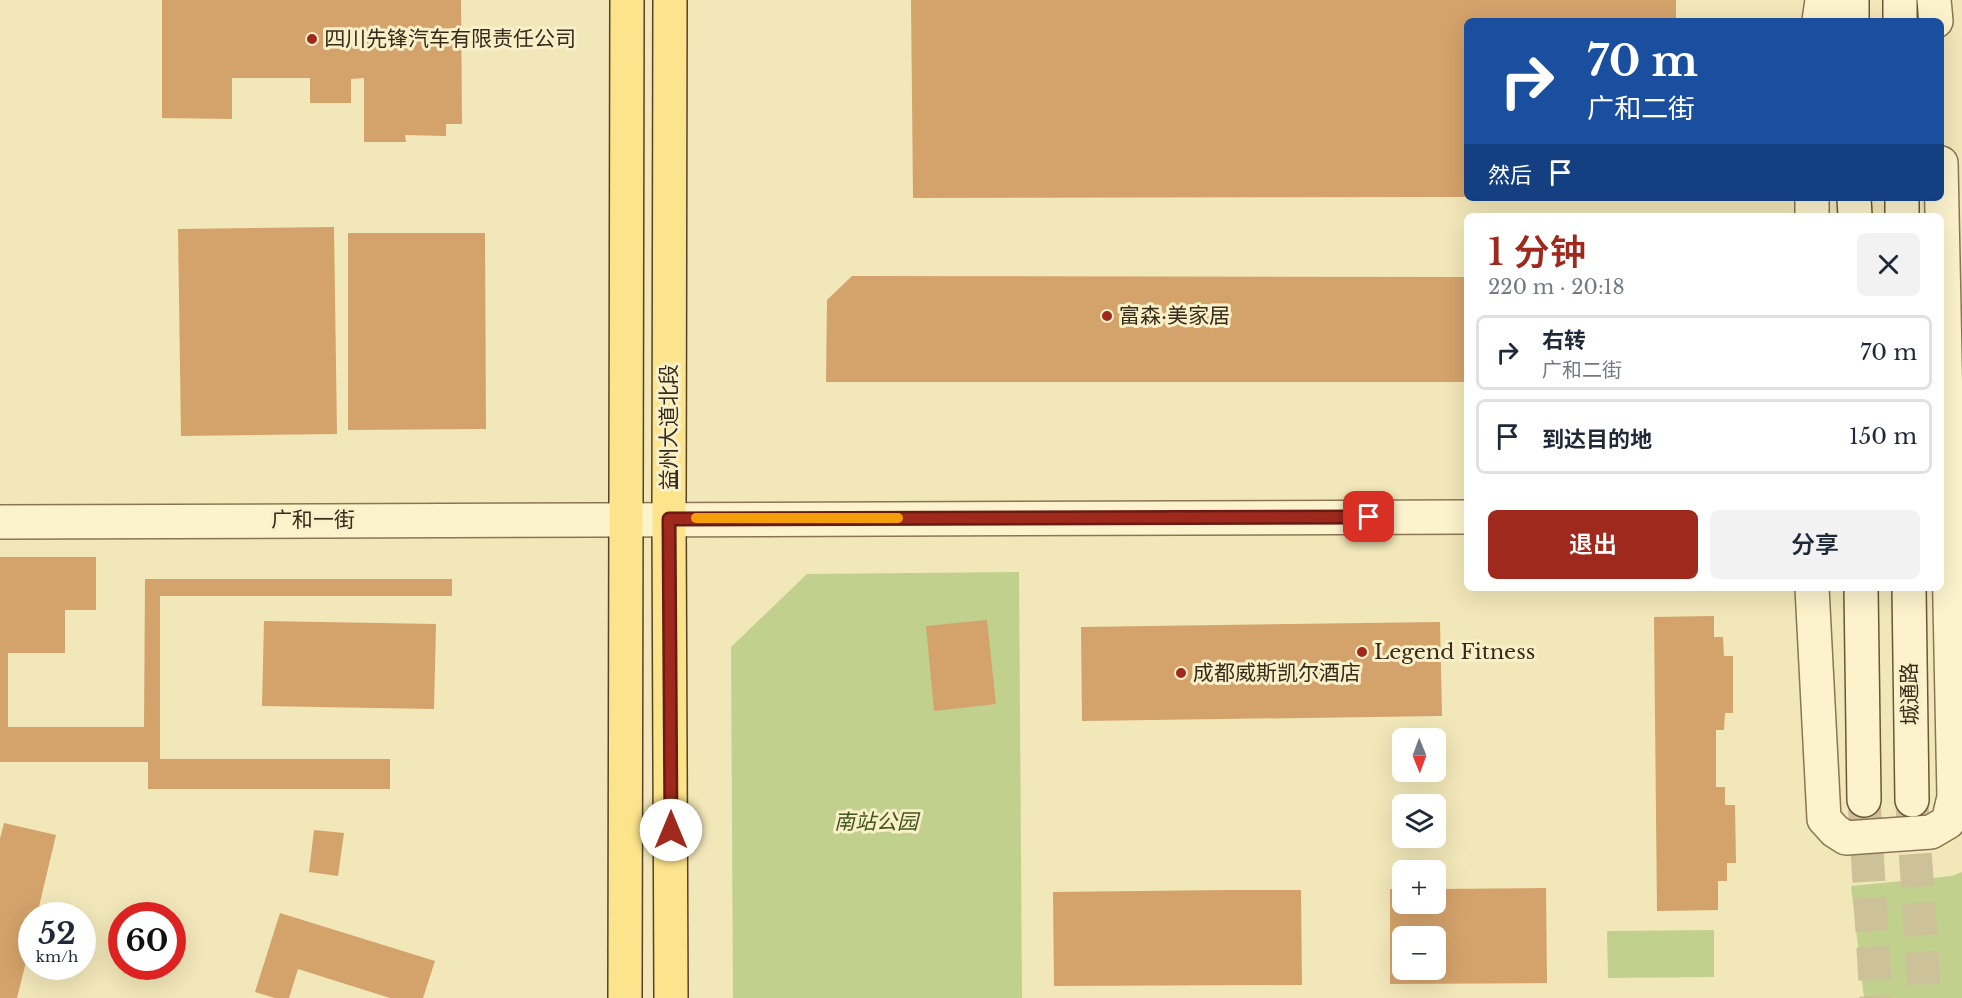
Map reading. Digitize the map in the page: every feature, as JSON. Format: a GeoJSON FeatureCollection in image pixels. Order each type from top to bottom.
{"type":"FeatureCollection","features":[{"type":"Feature","properties":{"kind":"main road","name":"益州大道北段"},"geometry":{"type":"LineString","coordinates":[[625,998],[627,0]]}},
{"type":"Feature","properties":{"kind":"main road","name":"益州大道北段"},"geometry":{"type":"LineString","coordinates":[[670,0],[671,998]]}},
{"type":"Feature","properties":{"kind":"street"},"geometry":{"type":"LineString","coordinates":[[1819,18],[1822,0]]}},
{"type":"Feature","properties":{"kind":"street"},"geometry":{"type":"LineString","coordinates":[[1852,0],[1852,18]]}},
{"type":"Feature","properties":{"kind":"street"},"geometry":{"type":"LineString","coordinates":[[1900,0],[1900,18]]}},
{"type":"Feature","properties":{"kind":"street"},"geometry":{"type":"LineString","coordinates":[[1934,0],[1936,18]]}},
{"type":"Feature","properties":{"kind":"street"},"geometry":{"type":"LineString","coordinates":[[1812,591],[1824,819],[1835,831],[1846,838],[1931,832],[1948,822],[1954,797],[1955,517],[1944,239]]}},
{"type":"Feature","properties":{"kind":"street","name":"广和一街"},"geometry":{"type":"LineString","coordinates":[[0,522],[1464,517]]}},
{"type":"Feature","properties":{"kind":"street"},"geometry":{"type":"LineString","coordinates":[[1861,591],[1864,800]]}},
{"type":"Feature","properties":{"kind":"street","name":"城通路"},"geometry":{"type":"LineString","coordinates":[[1909,591],[1912,800]]}},
{"type":"Feature","properties":{"kind":"green space","name":"南站公园"},"geometry":{"type":"Polygon","coordinates":[[[1019,572],[1022,998],[733,998],[731,647],[807,574],[1019,572]]]}},
{"type":"Feature","properties":{"kind":"green space"},"geometry":{"type":"Polygon","coordinates":[[[1962,872],[1962,998],[1864,998],[1851,886],[1952,876],[1962,872]]]}},
{"type":"Feature","properties":{"kind":"green space"},"geometry":{"type":"Polygon","coordinates":[[[1714,930],[1714,977],[1608,978],[1607,931],[1714,930]]]}},
{"type":"Feature","properties":{"kind":"building","name":"四川先锋汽车有限责任公司"},"geometry":{"type":"Polygon","coordinates":[[[162,0],[461,0],[462,124],[446,124],[446,136],[405,135],[406,142],[364,142],[364,78],[351,79],[351,103],[310,103],[310,78],[232,78],[232,119],[162,118],[162,0]]]}},
{"type":"Feature","properties":{"kind":"building"},"geometry":{"type":"Polygon","coordinates":[[[911,0],[1676,0],[1676,18],[1464,18],[1464,197],[913,198],[911,0]]]}},
{"type":"Feature","properties":{"kind":"building"},"geometry":{"type":"Polygon","coordinates":[[[334,227],[337,434],[181,436],[178,229],[334,227]]]}},
{"type":"Feature","properties":{"kind":"building"},"geometry":{"type":"Polygon","coordinates":[[[348,233],[485,233],[486,429],[348,430],[348,233]]]}},
{"type":"Feature","properties":{"kind":"building"},"geometry":{"type":"Polygon","coordinates":[[[852,276],[1464,277],[1464,382],[826,382],[827,300],[852,276]]]}},
{"type":"Feature","properties":{"kind":"building"},"geometry":{"type":"Polygon","coordinates":[[[0,557],[96,557],[96,610],[65,610],[65,653],[8,653],[8,727],[144,727],[145,579],[452,579],[452,596],[160,596],[160,759],[390,759],[390,789],[148,789],[148,762],[0,762],[0,557]]]}},
{"type":"Feature","properties":{"kind":"building"},"geometry":{"type":"Polygon","coordinates":[[[1714,616],[1714,637],[1723,637],[1724,656],[1733,656],[1733,713],[1725,713],[1724,730],[1716,730],[1716,787],[1725,787],[1725,805],[1735,805],[1736,863],[1727,863],[1727,881],[1718,881],[1718,910],[1657,911],[1654,617],[1714,616]]]}},
{"type":"Feature","properties":{"kind":"building"},"geometry":{"type":"Polygon","coordinates":[[[987,620],[996,704],[934,711],[926,626],[987,620]]]}},
{"type":"Feature","properties":{"kind":"building"},"geometry":{"type":"Polygon","coordinates":[[[264,621],[436,624],[434,709],[262,706],[264,621]]]}},
{"type":"Feature","properties":{"kind":"building"},"geometry":{"type":"Polygon","coordinates":[[[1440,622],[1442,716],[1082,721],[1081,627],[1440,622]]]}},
{"type":"Feature","properties":{"kind":"building"},"geometry":{"type":"Polygon","coordinates":[[[4,823],[56,835],[40,902],[18,902],[18,980],[22,980],[17,998],[0,998],[0,839],[4,823]]]}},
{"type":"Feature","properties":{"kind":"building"},"geometry":{"type":"Polygon","coordinates":[[[314,830],[344,833],[338,876],[309,872],[314,830]]]}},
{"type":"Feature","properties":{"kind":"building"},"geometry":{"type":"Polygon","coordinates":[[[1546,888],[1547,983],[1390,984],[1390,889],[1392,889],[1392,914],[1446,914],[1446,889],[1546,888]]]}},
{"type":"Feature","properties":{"kind":"building"},"geometry":{"type":"Polygon","coordinates":[[[1301,890],[1302,985],[1054,986],[1053,892],[1301,890]]]}},
{"type":"Feature","properties":{"kind":"building"},"geometry":{"type":"Polygon","coordinates":[[[280,913],[435,961],[423,998],[390,998],[298,969],[289,998],[275,998],[255,992],[280,913]]]}},
{"type":"Feature","properties":{"kind":"tunnel"},"geometry":{"type":"LineString","coordinates":[[1864,800],[1876,998]]}},
{"type":"Feature","properties":{"kind":"tunnel"},"geometry":{"type":"LineString","coordinates":[[1912,805],[1925,998]]}},
{"type":"Feature","properties":{"kind":"slow traffic"},"geometry":{"type":"LineString","coordinates":[[696,518],[898,518]]}},
{"type":"Feature","properties":{"kind":"place","name":"四川先锋汽车有限责任公司"},"geometry":{"type":"Point","coordinates":[312,39]}},
{"type":"Feature","properties":{"kind":"place","name":"富森·美家居"},"geometry":{"type":"Point","coordinates":[1107,316]}},
{"type":"Feature","properties":{"kind":"place","name":"Legend Fitness"},"geometry":{"type":"Point","coordinates":[1362,652]}},
{"type":"Feature","properties":{"kind":"place","name":"成都威斯凯尔酒店"},"geometry":{"type":"Point","coordinates":[1181,673]}},
{"type":"Feature","properties":{"kind":"route"},"geometry":{"type":"LineString","coordinates":[[671,830],[669,519],[1369,517]]}}]}
